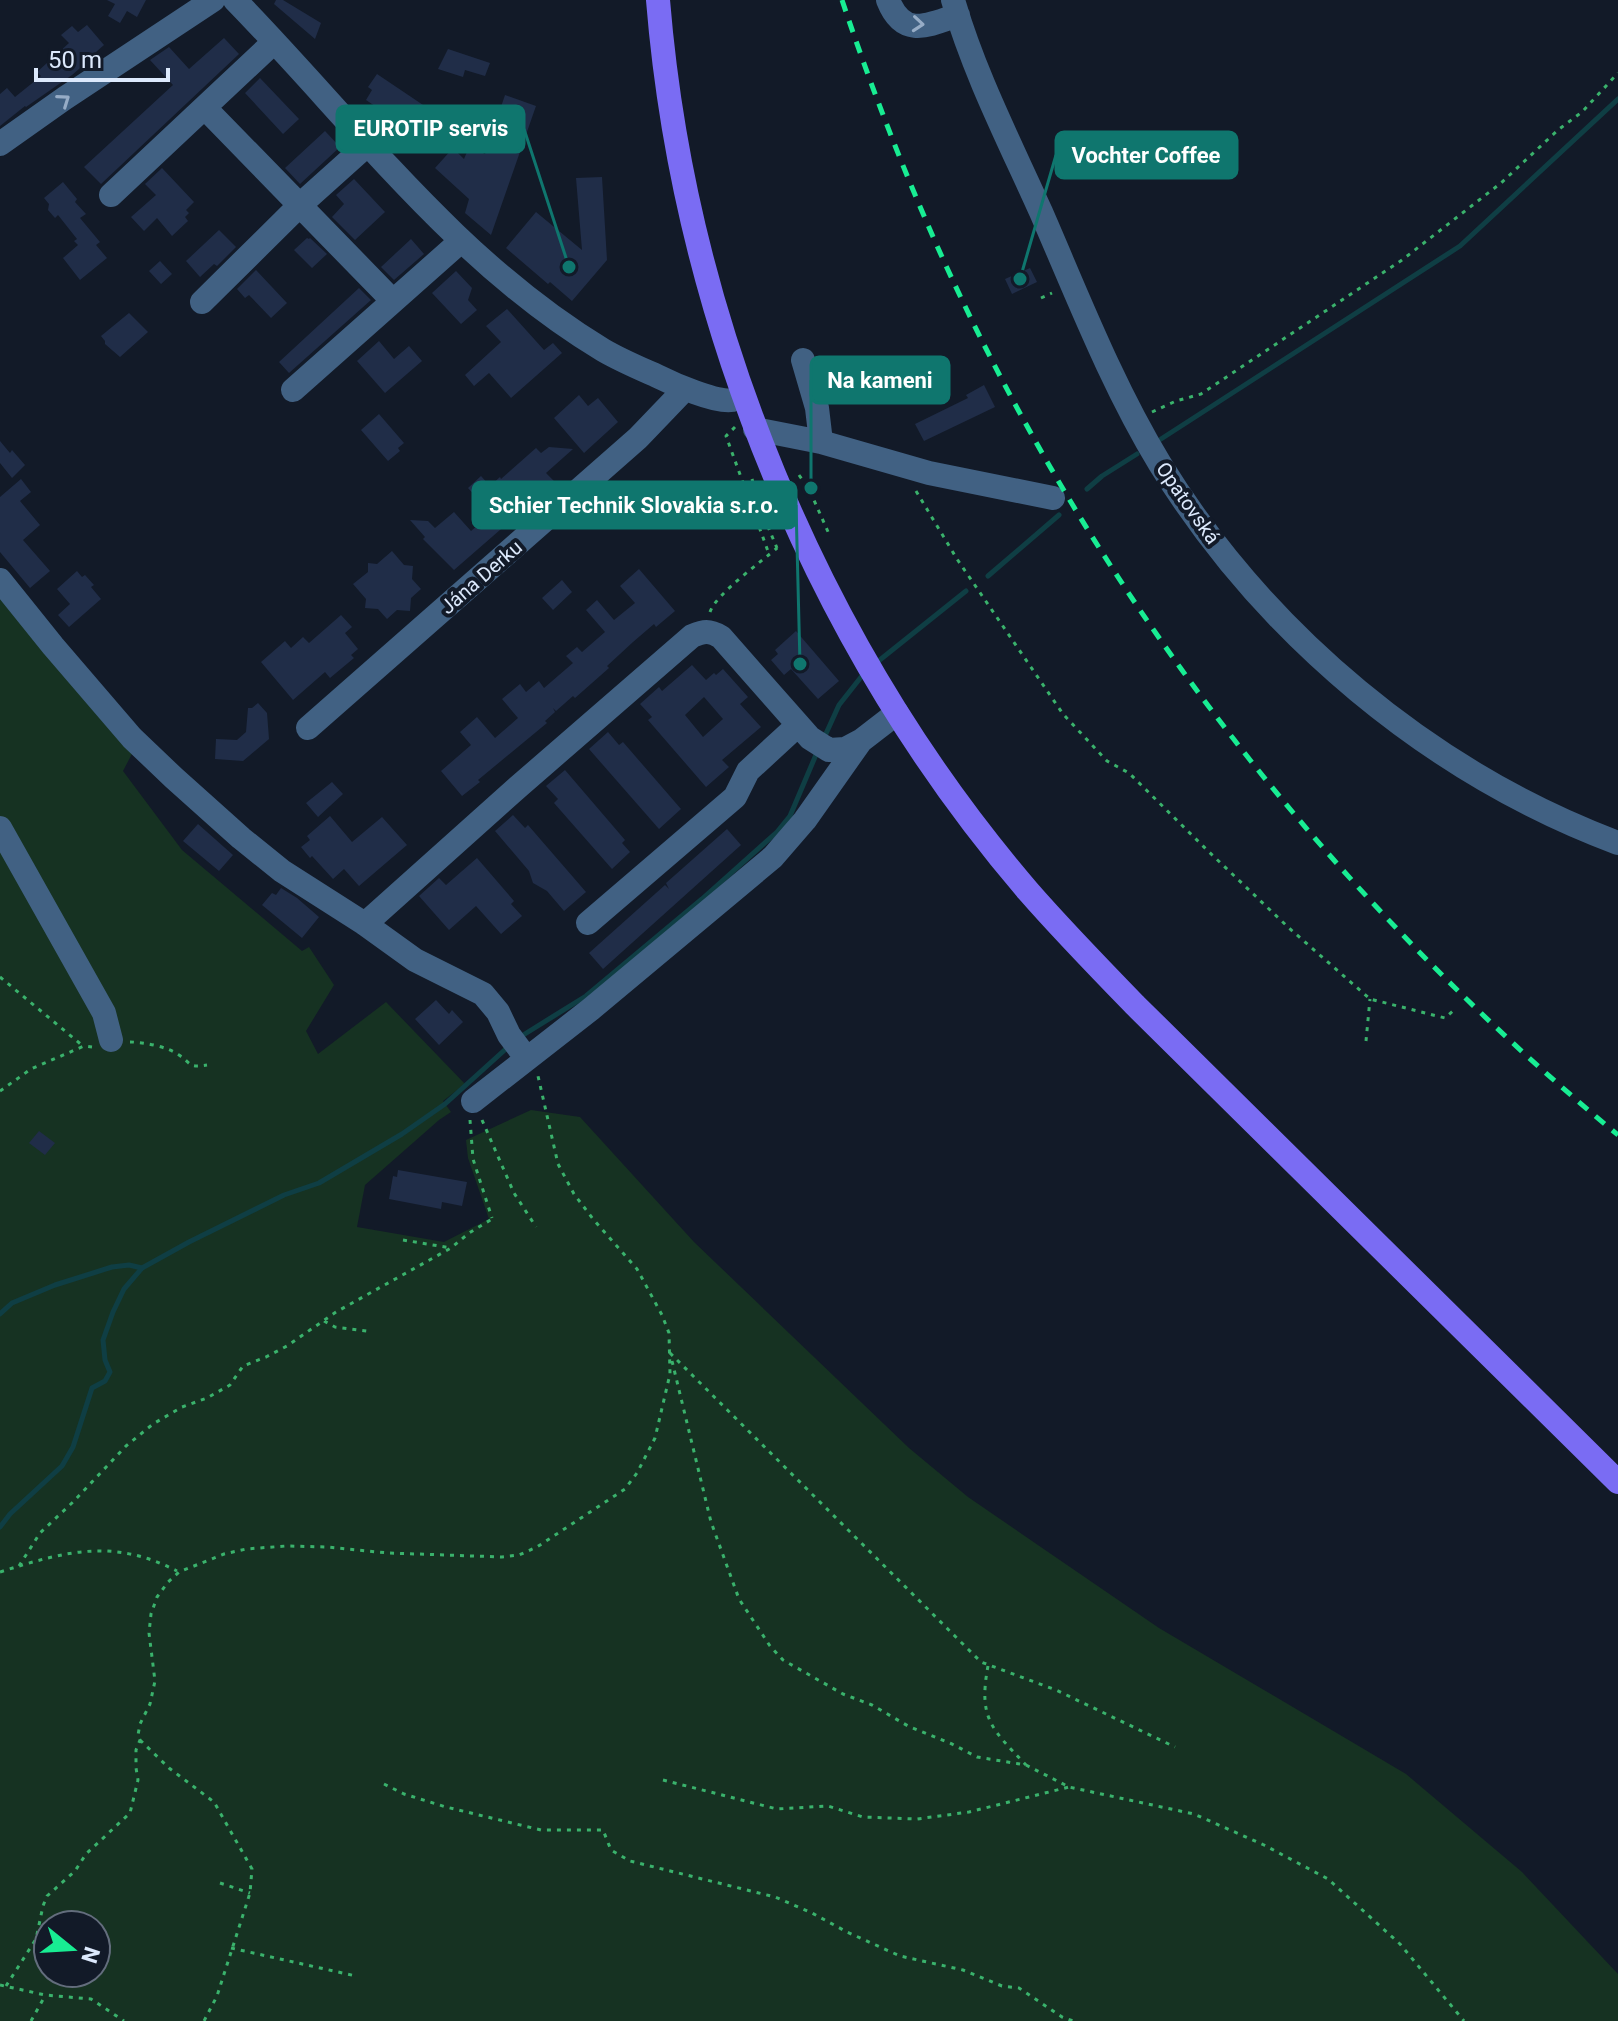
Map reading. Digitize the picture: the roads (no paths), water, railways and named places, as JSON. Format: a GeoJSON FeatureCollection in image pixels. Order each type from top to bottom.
{"type":"FeatureCollection","features":[{"type":"Feature","properties":{"kind":"main road"},"geometry":{"type":"LineString","coordinates":[[658,0],[672,114],[687,201],[707,281],[743,395],[740,429],[897,713],[973,821],[1027,889],[1080,948],[1618,1482]]}},
{"type":"Feature","properties":{"kind":"street"},"geometry":{"type":"LineString","coordinates":[[0,144],[213,0]]}},
{"type":"Feature","properties":{"kind":"street"},"geometry":{"type":"LineString","coordinates":[[235,0],[461,241],[528,298],[602,349],[685,389],[730,400],[743,395]]}},
{"type":"Feature","properties":{"kind":"street"},"geometry":{"type":"LineString","coordinates":[[888,0],[894,14],[903,22],[915,26],[933,25],[956,8]]}},
{"type":"Feature","properties":{"kind":"street","name":"Opatovská"},"geometry":{"type":"LineString","coordinates":[[956,8],[974,58],[1101,350],[1136,421],[1176,489],[1223,554],[1286,625],[1329,667],[1398,724],[1480,777],[1536,808],[1618,843]]}},
{"type":"Feature","properties":{"kind":"street"},"geometry":{"type":"LineString","coordinates":[[111,195],[274,42]]}},
{"type":"Feature","properties":{"kind":"street"},"geometry":{"type":"LineString","coordinates":[[205,108],[392,300]]}},
{"type":"Feature","properties":{"kind":"street"},"geometry":{"type":"LineString","coordinates":[[202,302],[300,205],[368,144]]}},
{"type":"Feature","properties":{"kind":"street"},"geometry":{"type":"LineString","coordinates":[[293,390],[461,241]]}},
{"type":"Feature","properties":{"kind":"street"},"geometry":{"type":"LineString","coordinates":[[803,360],[817,408],[821,442]]}},
{"type":"Feature","properties":{"kind":"street","name":"Jána Derku"},"geometry":{"type":"LineString","coordinates":[[308,728],[627,447],[685,389]]}},
{"type":"Feature","properties":{"kind":"street"},"geometry":{"type":"LineString","coordinates":[[740,429],[821,442],[901,466],[1053,498]]}},
{"type":"Feature","properties":{"kind":"street"},"geometry":{"type":"LineString","coordinates":[[0,580],[132,738],[241,838],[282,871],[415,960],[483,994],[498,1012],[518,1047]]}},
{"type":"Feature","properties":{"kind":"street"},"geometry":{"type":"LineString","coordinates":[[365,924],[523,793],[619,709],[692,636],[704,631],[721,637],[813,738],[845,749],[897,713]]}},
{"type":"Feature","properties":{"kind":"street"},"geometry":{"type":"LineString","coordinates":[[588,923],[735,797],[748,771],[813,738]]}},
{"type":"Feature","properties":{"kind":"street"},"geometry":{"type":"LineString","coordinates":[[477,1109],[518,1047],[696,923],[773,857],[805,820],[862,740]]}},
{"type":"Feature","properties":{"kind":"street"},"geometry":{"type":"LineString","coordinates":[[0,828],[104,1013],[111,1040]]}},
{"type":"Feature","properties":{"kind":"waterway"},"geometry":{"type":"LineString","coordinates":[[1161,439],[1460,246],[1618,99]]}},
{"type":"Feature","properties":{"kind":"waterway"},"geometry":{"type":"LineString","coordinates":[[1087,489],[1137,454]]}},
{"type":"Feature","properties":{"kind":"waterway"},"geometry":{"type":"LineString","coordinates":[[988,576],[1059,515]]}},
{"type":"Feature","properties":{"kind":"waterway"},"geometry":{"type":"LineString","coordinates":[[876,663],[966,591]]}},
{"type":"Feature","properties":{"kind":"waterway"},"geometry":{"type":"LineString","coordinates":[[824,738],[839,705],[865,672]]}},
{"type":"Feature","properties":{"kind":"waterway"},"geometry":{"type":"LineString","coordinates":[[520,1037],[586,996],[777,832],[790,816],[818,750]]}},
{"type":"Feature","properties":{"kind":"waterway"},"geometry":{"type":"LineString","coordinates":[[0,1527],[62,1466],[73,1447],[92,1388],[105,1381],[110,1372],[103,1340],[113,1312],[124,1289],[142,1268],[284,1195],[319,1183],[402,1134],[445,1104],[509,1046]]}},
{"type":"Feature","properties":{"kind":"waterway"},"geometry":{"type":"LineString","coordinates":[[0,1314],[12,1303],[55,1285],[112,1267],[129,1265],[142,1268]]}},
{"type":"Feature","properties":{"kind":"railway"},"geometry":{"type":"LineString","coordinates":[[842,0],[912,187],[1000,375],[1068,498],[1144,617],[1227,730],[1316,840],[1411,944],[1512,1042],[1618,1135]]}},
{"type":"Feature","properties":{"kind":"place","name":"EUROTIP servis"},"geometry":{"type":"Point","coordinates":[569,267]}},
{"type":"Feature","properties":{"kind":"place","name":"Vochter Coffee"},"geometry":{"type":"Point","coordinates":[1020,279]}},
{"type":"Feature","properties":{"kind":"place","name":"Na kameni"},"geometry":{"type":"Point","coordinates":[811,488]}},
{"type":"Feature","properties":{"kind":"place","name":"Schier Technik Slovakia s.r.o."},"geometry":{"type":"Point","coordinates":[800,664]}}]}
